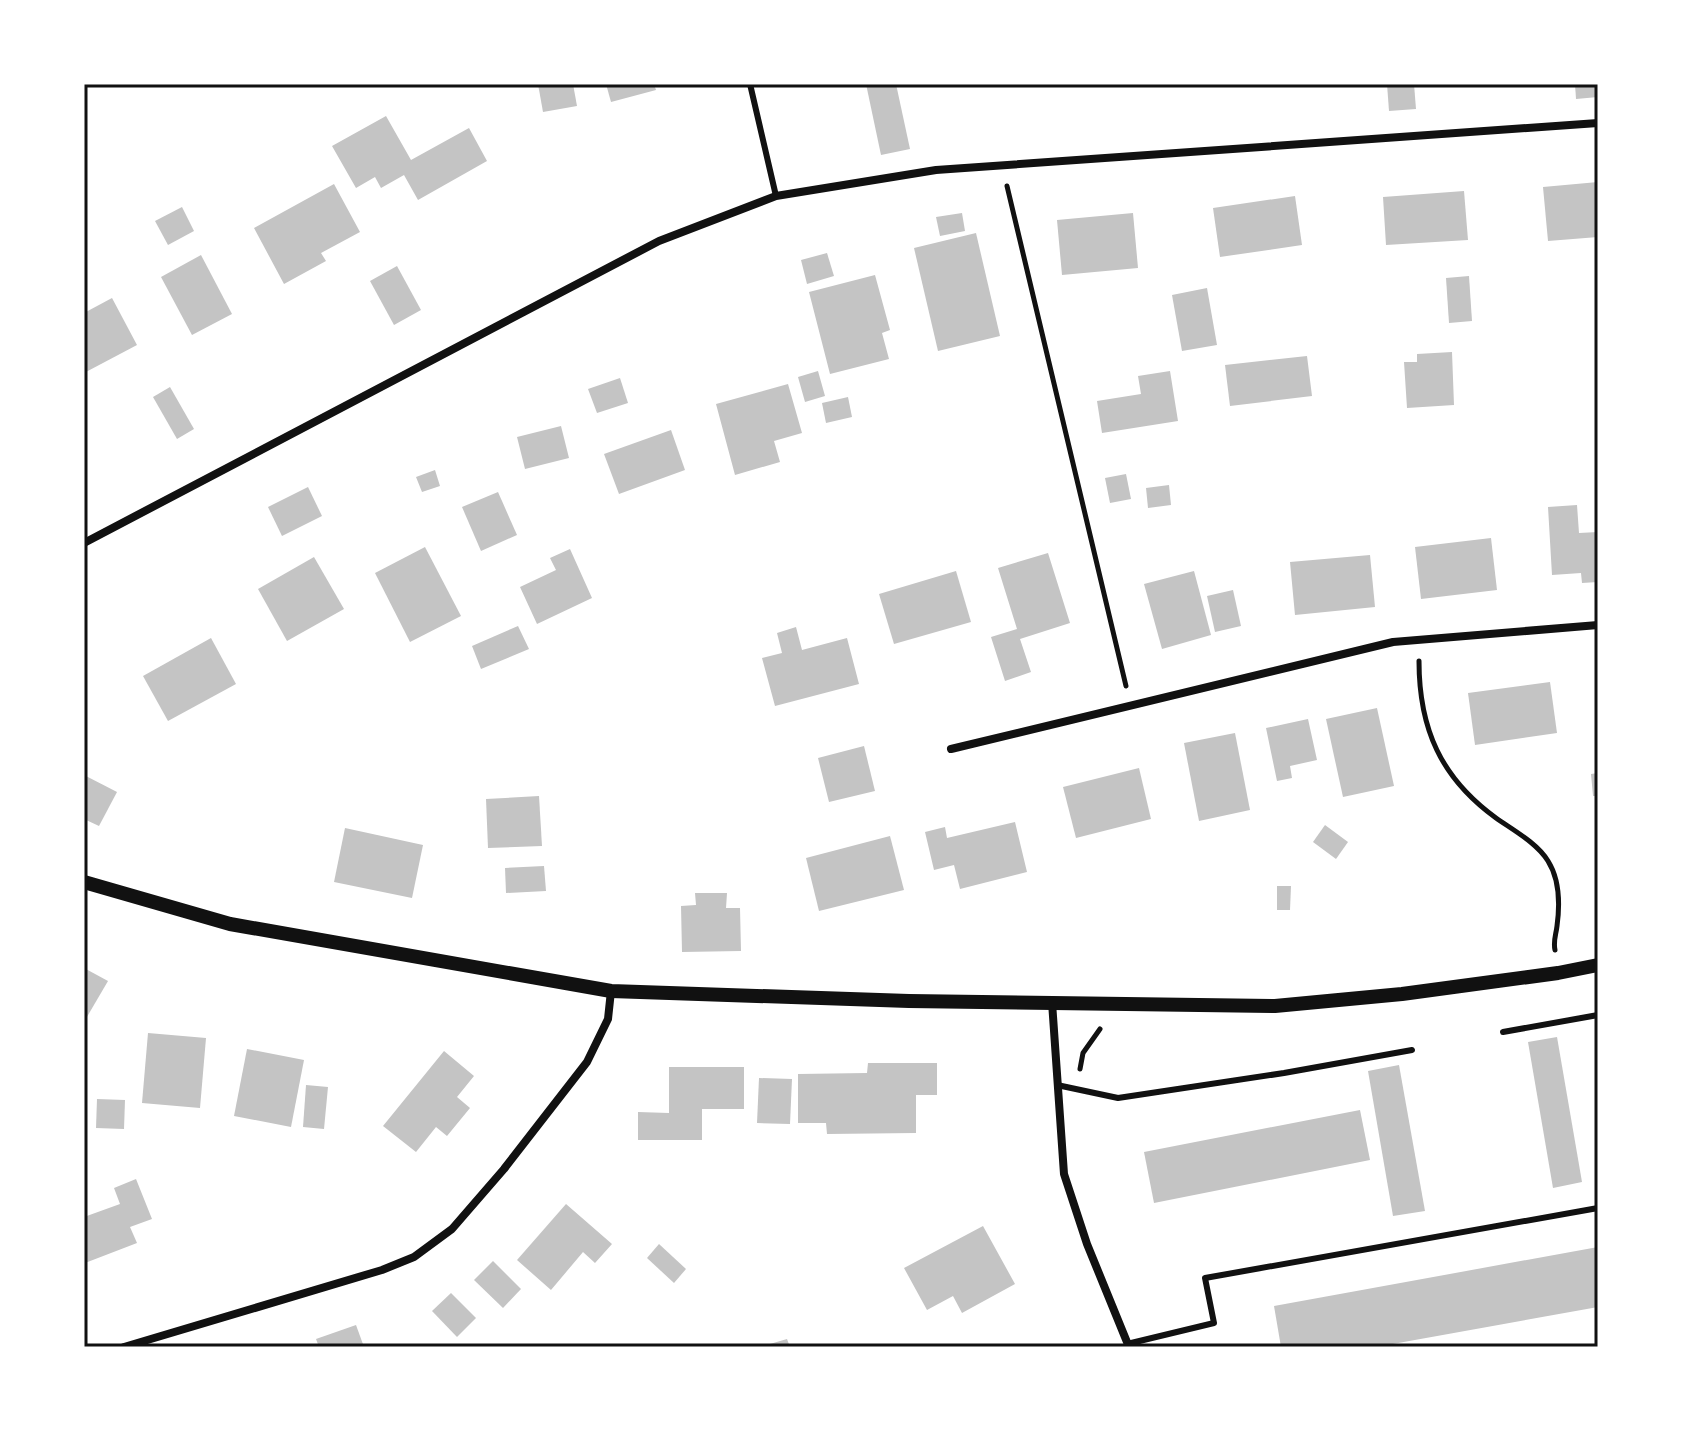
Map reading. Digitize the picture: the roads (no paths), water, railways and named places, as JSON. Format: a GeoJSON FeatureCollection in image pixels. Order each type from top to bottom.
{"type":"FeatureCollection","features":[{"type":"Feature","properties":{"kind":"street"},"geometry":{"type":"LineString","coordinates":[[84,543],[659,241],[776,196],[936,170],[1598,123]]}},
{"type":"Feature","properties":{"kind":"street"},"geometry":{"type":"LineString","coordinates":[[951,749],[1393,642],[1598,625]]}},
{"type":"Feature","properties":{"kind":"street"},"geometry":{"type":"LineString","coordinates":[[84,882],[230,924],[611,991],[909,1001],[1275,1006],[1386,996],[1598,965]]}},
{"type":"Feature","properties":{"kind":"street"},"geometry":{"type":"LineString","coordinates":[[124,1347],[382,1270],[414,1257],[452,1229],[504,1169],[587,1062],[608,1019],[611,991]]}},
{"type":"Feature","properties":{"kind":"street"},"geometry":{"type":"LineString","coordinates":[[1052,1002],[1064,1174],[1087,1244],[1128,1346]]}},
{"type":"Feature","properties":{"kind":"lane"},"geometry":{"type":"LineString","coordinates":[[750,84],[776,196]]}},
{"type":"Feature","properties":{"kind":"lane"},"geometry":{"type":"LineString","coordinates":[[1503,1032],[1598,1015]]}},
{"type":"Feature","properties":{"kind":"lane"},"geometry":{"type":"LineString","coordinates":[[1057,1085],[1118,1098],[1412,1050]]}},
{"type":"Feature","properties":{"kind":"lane"},"geometry":{"type":"LineString","coordinates":[[1128,1346],[1214,1323],[1205,1278],[1598,1208]]}}]}
